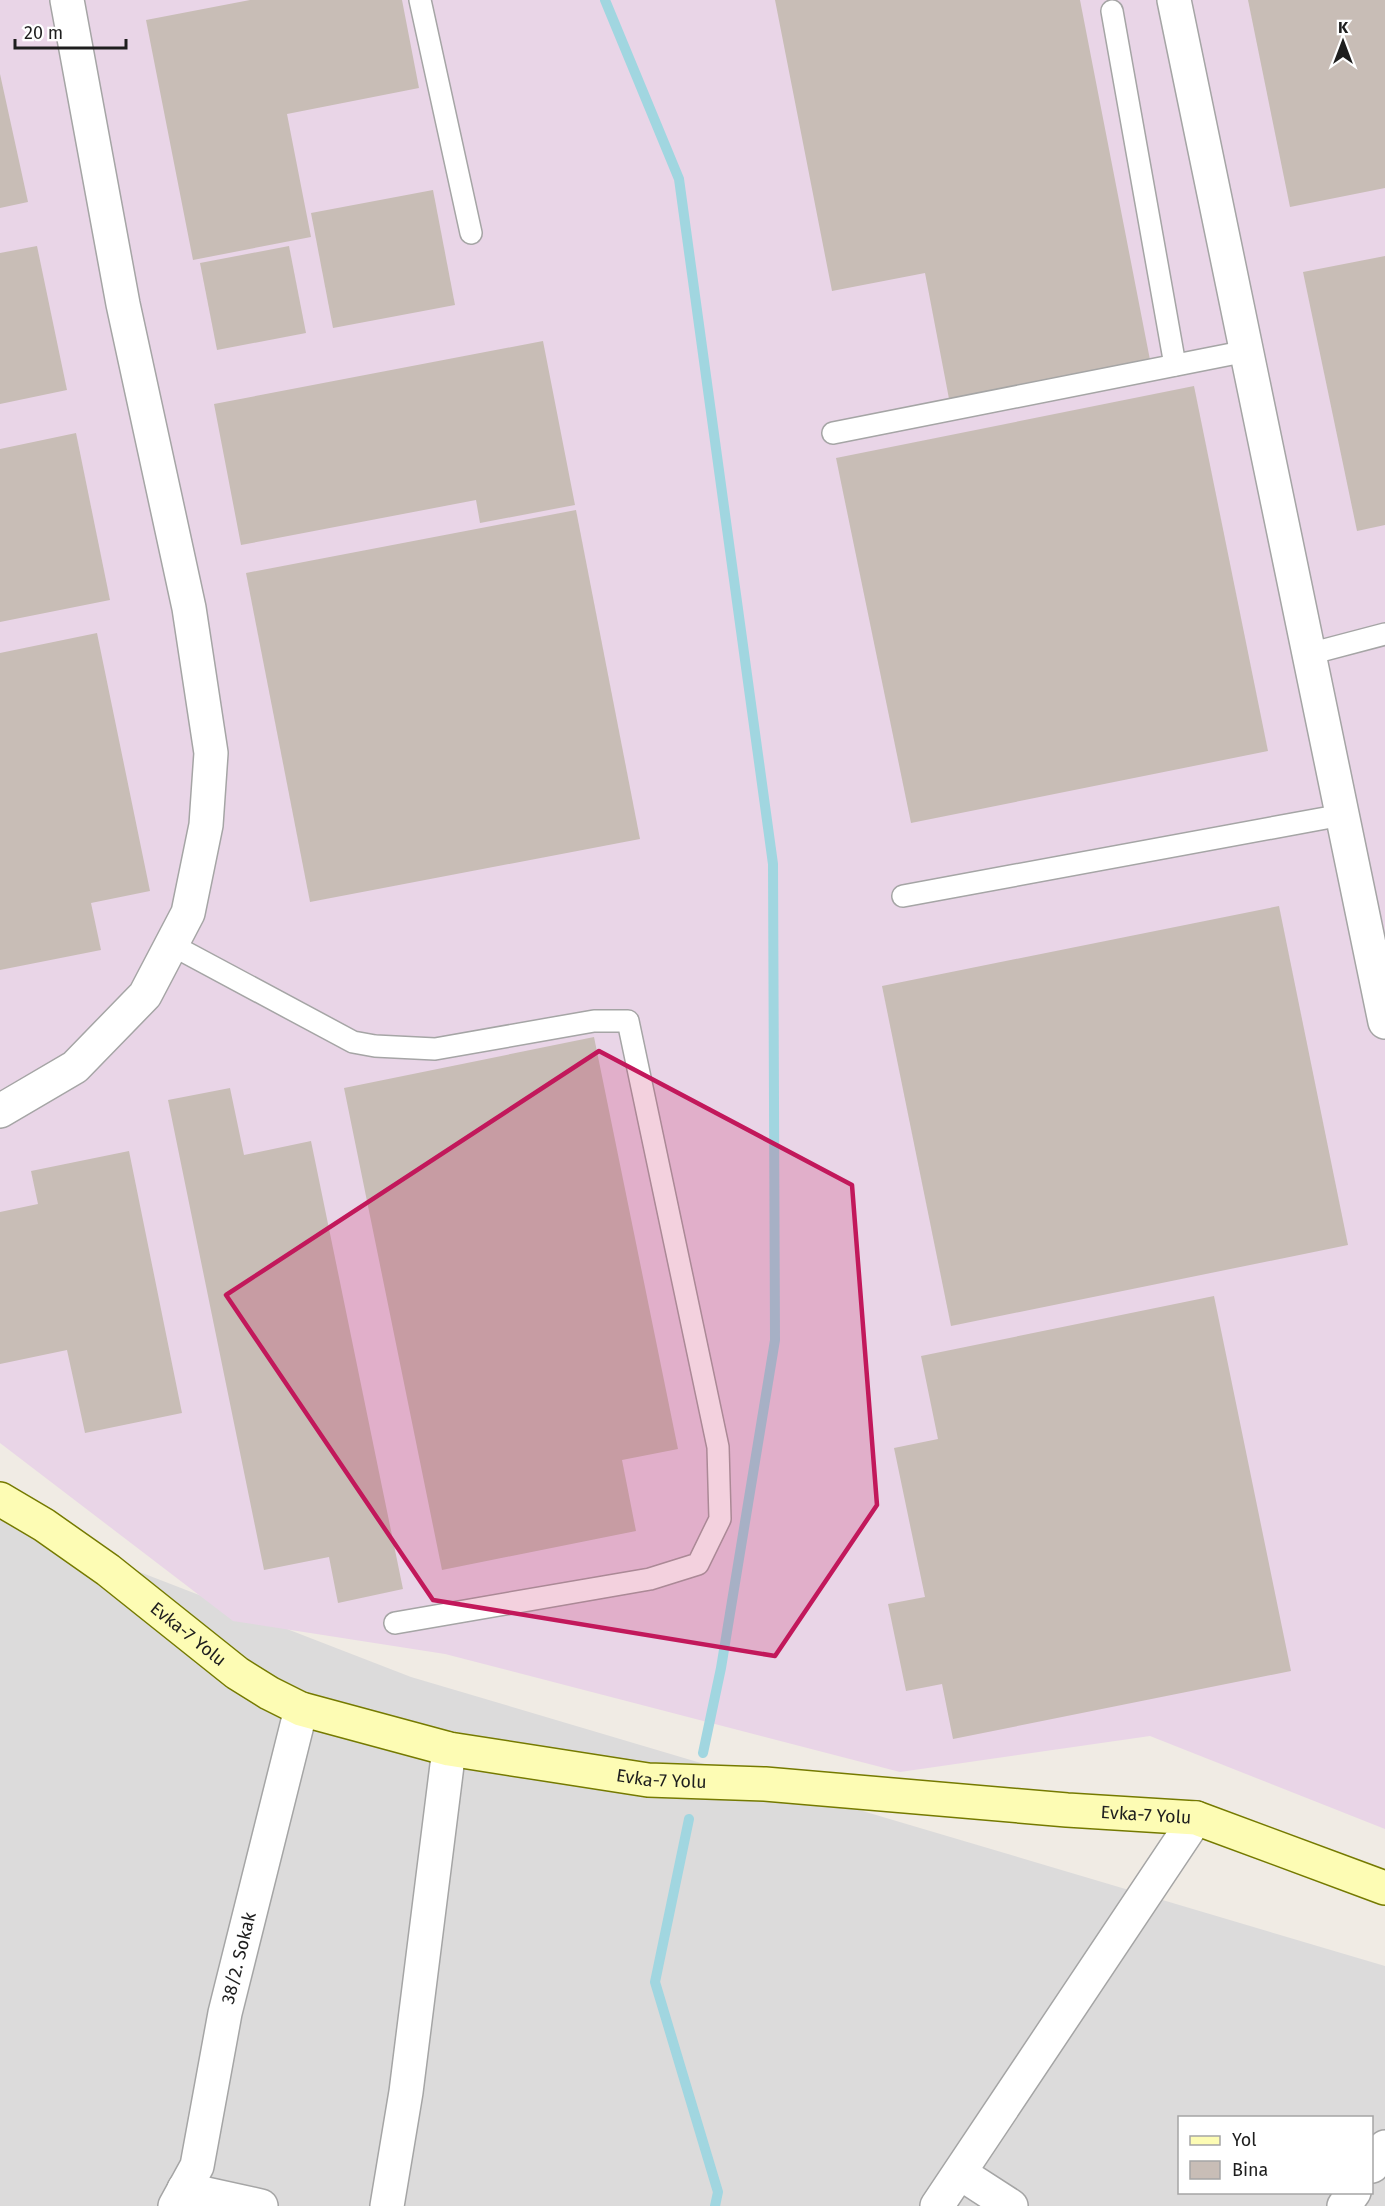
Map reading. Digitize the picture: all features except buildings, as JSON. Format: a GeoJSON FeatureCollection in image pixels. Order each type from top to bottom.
{"type":"FeatureCollection","features":[{"type":"Feature","properties":{"kind":"street"},"geometry":{"type":"LineString","coordinates":[[1174,0],[1385,1022]]}},
{"type":"Feature","properties":{"kind":"street"},"geometry":{"type":"LineString","coordinates":[[0,1111],[75,1067],[145,995],[188,913],[206,825],[211,753],[189,608],[123,304],[72,1]]}},
{"type":"Feature","properties":{"kind":"street","name":"Evka-7 Yolu"},"geometry":{"type":"LineString","coordinates":[[0,1500],[44,1525],[108,1570],[237,1672],[269,1693],[301,1709],[449,1749],[648,1780],[765,1784],[1067,1810],[1196,1818],[1385,1888]]}},
{"type":"Feature","properties":{"kind":"street","name":"38/2. Sokak"},"geometry":{"type":"LineString","coordinates":[[180,2197],[196,2166],[225,2013],[301,1709]]}},
{"type":"Feature","properties":{"kind":"street"},"geometry":{"type":"LineString","coordinates":[[387,2206],[406,2092],[449,1749]]}},
{"type":"Feature","properties":{"kind":"street"},"geometry":{"type":"LineString","coordinates":[[937,2206],[1196,1818]]}},
{"type":"Feature","properties":{"kind":"street"},"geometry":{"type":"LineString","coordinates":[[1373,2163],[1385,2147]]}},
{"type":"Feature","properties":{"kind":"street"},"geometry":{"type":"LineString","coordinates":[[960,2173],[1011,2206]]}},
{"type":"Feature","properties":{"kind":"street"},"geometry":{"type":"LineString","coordinates":[[1344,2206],[1353,2194]]}},
{"type":"Feature","properties":{"kind":"street"},"geometry":{"type":"LineString","coordinates":[[180,2197],[261,2206]]}},
{"type":"Feature","properties":{"kind":"lane"},"geometry":{"type":"LineString","coordinates":[[420,0],[471,233]]}},
{"type":"Feature","properties":{"kind":"lane"},"geometry":{"type":"LineString","coordinates":[[1112,11],[1175,365]]}},
{"type":"Feature","properties":{"kind":"lane"},"geometry":{"type":"LineString","coordinates":[[833,434],[1247,351]]}},
{"type":"Feature","properties":{"kind":"lane"},"geometry":{"type":"LineString","coordinates":[[1309,654],[1385,634]]}},
{"type":"Feature","properties":{"kind":"lane"},"geometry":{"type":"LineString","coordinates":[[903,896],[1342,815]]}},
{"type":"Feature","properties":{"kind":"lane"},"geometry":{"type":"LineString","coordinates":[[172,945],[353,1042],[375,1046],[435,1049],[594,1022],[628,1022],[718,1448],[720,1519],[698,1564],[650,1579],[395,1623]]}},
{"type":"Feature","properties":{"kind":"highlighted area"},"geometry":{"type":"Polygon","coordinates":[[[599,1051],[852,1185],[877,1505],[775,1656],[433,1600],[226,1295],[599,1051]]]}},
{"type":"Feature","properties":{"kind":"shaded area"},"geometry":{"type":"Polygon","coordinates":[[[0,0],[1385,0],[1385,1829],[1150,1736],[900,1772],[445,1654],[233,1621],[0,1443],[0,0]]]}},
{"type":"Feature","properties":{"kind":"shaded area"},"geometry":{"type":"Polygon","coordinates":[[[0,1518],[411,1677],[1385,1966],[1385,2206],[0,2206],[0,1518]]]}},
{"type":"Feature","properties":{"kind":"waterway"},"geometry":{"type":"LineString","coordinates":[[605,0],[679,179],[773,864],[775,1340],[721,1668],[703,1753]]}},
{"type":"Feature","properties":{"kind":"waterway"},"geometry":{"type":"LineString","coordinates":[[689,1819],[655,1982],[718,2192],[715,2206]]}}]}
